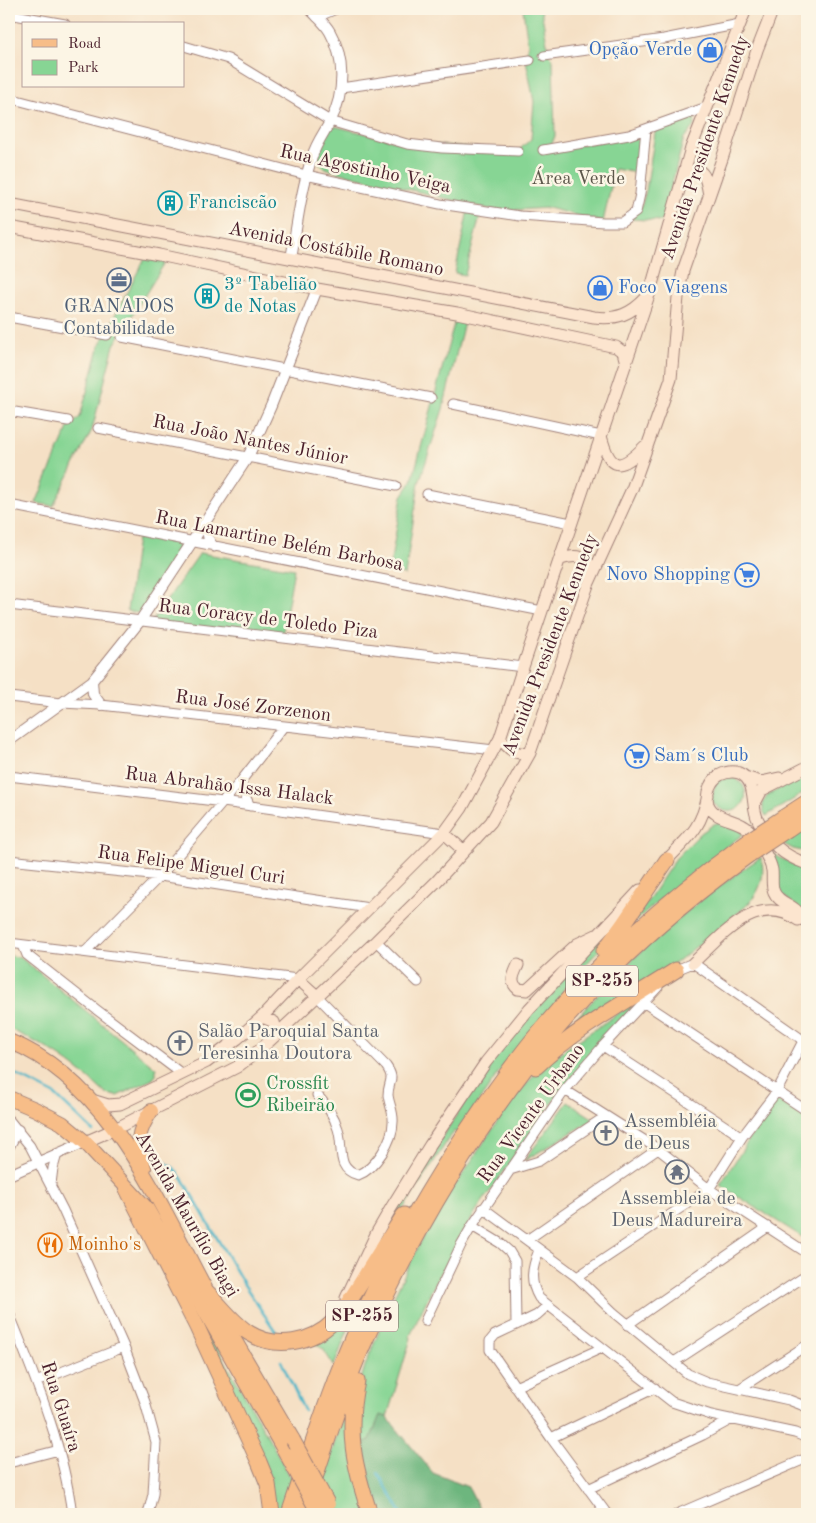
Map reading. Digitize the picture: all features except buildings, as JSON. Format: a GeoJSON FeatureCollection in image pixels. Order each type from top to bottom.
{"type":"FeatureCollection","features":[{"type":"Feature","properties":{"kind":"highway","name":"SP-255"},"geometry":{"type":"LineString","coordinates":[[303,1514],[362,1347],[428,1216],[508,1071],[540,1030],[589,976],[639,928],[693,882],[786,823],[807,802]]}},
{"type":"Feature","properties":{"kind":"highway","name":"SP-255"},"geometry":{"type":"LineString","coordinates":[[786,823],[807,816]]}},
{"type":"Feature","properties":{"kind":"highway","name":"SP-255"},"geometry":{"type":"LineString","coordinates":[[288,1514],[324,1409],[364,1311],[418,1208],[473,1132],[557,1028],[661,924],[717,878],[747,849]]}},
{"type":"Feature","properties":{"kind":"highway"},"geometry":{"type":"LineString","coordinates":[[540,1030],[576,983],[612,941],[667,860]]}},
{"type":"Feature","properties":{"kind":"highway"},"geometry":{"type":"LineString","coordinates":[[208,1293],[248,1333],[268,1341],[289,1342],[311,1337],[321,1332],[341,1313],[438,1164],[473,1132],[550,1054],[584,1029],[676,970]]}},
{"type":"Feature","properties":{"kind":"highway"},"geometry":{"type":"LineString","coordinates":[[127,1189],[188,1310],[259,1462],[268,1484],[272,1514]]}},
{"type":"Feature","properties":{"kind":"highway"},"geometry":{"type":"LineString","coordinates":[[370,1514],[355,1466],[351,1416],[361,1366],[383,1304]]}},
{"type":"Feature","properties":{"kind":"main road","name":"Avenida Presidente Kennedy"},"geometry":{"type":"LineString","coordinates":[[92,1100],[108,1105],[120,1104],[207,1062],[237,1039],[262,1017],[444,832],[462,808],[500,738],[649,294],[691,148],[746,9]]}},
{"type":"Feature","properties":{"kind":"main road","name":"Avenida Presidente Kennedy"},"geometry":{"type":"LineString","coordinates":[[85,1142],[115,1129],[237,1067],[261,1049],[376,941],[491,822],[530,754],[594,569],[632,489],[646,445],[672,379],[678,297],[683,271],[757,50],[773,9]]}},
{"type":"Feature","properties":{"kind":"main road"},"geometry":{"type":"LineString","coordinates":[[683,176],[689,172],[699,170],[702,172],[707,180],[709,197]]}},
{"type":"Feature","properties":{"kind":"main road","name":"Avenida Costábile Romano"},"geometry":{"type":"LineString","coordinates":[[9,204],[609,319],[636,308],[649,294]]}},
{"type":"Feature","properties":{"kind":"main road","name":"Avenida Costábile Romano"},"geometry":{"type":"LineString","coordinates":[[9,227],[159,255],[317,288],[457,313],[616,347],[623,352],[626,363]]}},
{"type":"Feature","properties":{"kind":"main road"},"geometry":{"type":"LineString","coordinates":[[159,255],[163,234]]}},
{"type":"Feature","properties":{"kind":"main road"},"geometry":{"type":"LineString","coordinates":[[457,313],[464,292]]}},
{"type":"Feature","properties":{"kind":"main road"},"geometry":{"type":"LineString","coordinates":[[601,436],[608,457],[615,463],[630,461],[646,445]]}},
{"type":"Feature","properties":{"kind":"main road"},"geometry":{"type":"LineString","coordinates":[[561,559],[579,556],[586,560],[594,569]]}},
{"type":"Feature","properties":{"kind":"main road"},"geometry":{"type":"LineString","coordinates":[[500,738],[510,750],[520,754],[530,754]]}},
{"type":"Feature","properties":{"kind":"main road"},"geometry":{"type":"LineString","coordinates":[[754,805],[762,790],[807,768]]}},
{"type":"Feature","properties":{"kind":"main road"},"geometry":{"type":"LineString","coordinates":[[341,1313],[348,1292],[376,1234],[409,1178],[465,1092],[529,1009],[698,826],[706,808],[712,781],[723,773],[736,772],[761,782],[793,775]]}},
{"type":"Feature","properties":{"kind":"main road"},"geometry":{"type":"LineString","coordinates":[[745,777],[753,791],[758,820],[777,849],[794,860],[807,864]]}},
{"type":"Feature","properties":{"kind":"main road"},"geometry":{"type":"LineString","coordinates":[[708,795],[708,801],[713,811],[740,823],[750,831],[771,864],[773,891],[776,896],[799,912],[807,924]]}},
{"type":"Feature","properties":{"kind":"main road"},"geometry":{"type":"LineString","coordinates":[[444,832],[464,851]]}},
{"type":"Feature","properties":{"kind":"main road"},"geometry":{"type":"LineString","coordinates":[[693,963],[735,924],[751,914],[784,911],[807,924]]}},
{"type":"Feature","properties":{"kind":"main road"},"geometry":{"type":"LineString","coordinates":[[518,965],[512,978],[514,984],[518,989],[528,990],[577,944],[602,932]]}},
{"type":"Feature","properties":{"kind":"main road"},"geometry":{"type":"LineString","coordinates":[[298,979],[317,996]]}},
{"type":"Feature","properties":{"kind":"main road"},"geometry":{"type":"LineString","coordinates":[[262,1017],[274,1022],[277,1034]]}},
{"type":"Feature","properties":{"kind":"main road","name":"Avenida Maurílio Biagi"},"geometry":{"type":"LineString","coordinates":[[9,1041],[45,1060],[68,1077],[92,1100],[115,1129],[146,1179],[208,1293],[293,1440],[327,1511]]}},
{"type":"Feature","properties":{"kind":"main road","name":"Avenida Maurílio Biagi"},"geometry":{"type":"LineString","coordinates":[[9,1098],[34,1108],[62,1123],[85,1142],[147,1209],[287,1455],[327,1511]]}},
{"type":"Feature","properties":{"kind":"main road"},"geometry":{"type":"LineString","coordinates":[[146,1179],[138,1144],[142,1124],[151,1111]]}},
{"type":"Feature","properties":{"kind":"street"},"geometry":{"type":"LineString","coordinates":[[291,259],[306,175],[315,147],[330,121],[339,99],[341,88],[340,60],[337,45],[329,30],[310,9]]}},
{"type":"Feature","properties":{"kind":"street"},"geometry":{"type":"LineString","coordinates":[[317,17],[336,9]]}},
{"type":"Feature","properties":{"kind":"street"},"geometry":{"type":"LineString","coordinates":[[9,14],[54,22]]}},
{"type":"Feature","properties":{"kind":"street"},"geometry":{"type":"LineString","coordinates":[[544,56],[664,39],[740,24]]}},
{"type":"Feature","properties":{"kind":"street"},"geometry":{"type":"LineString","coordinates":[[185,46],[228,59],[330,121],[407,144],[442,148],[518,151]]}},
{"type":"Feature","properties":{"kind":"street"},"geometry":{"type":"LineString","coordinates":[[341,88],[530,60]]}},
{"type":"Feature","properties":{"kind":"street","name":"Rua Agostinho Veiga"},"geometry":{"type":"LineString","coordinates":[[9,98],[306,175],[440,204],[520,216],[603,222],[622,222],[636,212],[640,194],[646,129]]}},
{"type":"Feature","properties":{"kind":"street"},"geometry":{"type":"LineString","coordinates":[[543,150],[629,135],[707,107]]}},
{"type":"Feature","properties":{"kind":"street"},"geometry":{"type":"LineString","coordinates":[[9,741],[92,681],[140,620],[248,458],[317,288]]}},
{"type":"Feature","properties":{"kind":"street"},"geometry":{"type":"LineString","coordinates":[[9,317],[107,335]]}},
{"type":"Feature","properties":{"kind":"street"},"geometry":{"type":"LineString","coordinates":[[122,337],[431,398]]}},
{"type":"Feature","properties":{"kind":"street"},"geometry":{"type":"LineString","coordinates":[[452,404],[601,436]]}},
{"type":"Feature","properties":{"kind":"street"},"geometry":{"type":"LineString","coordinates":[[9,411],[68,421]]}},
{"type":"Feature","properties":{"kind":"street","name":"Rua João Nantes Júnior"},"geometry":{"type":"LineString","coordinates":[[98,428],[396,486]]}},
{"type":"Feature","properties":{"kind":"street"},"geometry":{"type":"LineString","coordinates":[[426,494],[572,523]]}},
{"type":"Feature","properties":{"kind":"street","name":"Rua Lamartine Belém Barbosa"},"geometry":{"type":"LineString","coordinates":[[9,505],[542,611]]}},
{"type":"Feature","properties":{"kind":"street"},"geometry":{"type":"LineString","coordinates":[[205,522],[208,538],[214,546]]}},
{"type":"Feature","properties":{"kind":"street","name":"Rua Coracy de Toledo Piza"},"geometry":{"type":"LineString","coordinates":[[9,605],[523,667]]}},
{"type":"Feature","properties":{"kind":"street"},"geometry":{"type":"LineString","coordinates":[[92,681],[93,694],[101,705]]}},
{"type":"Feature","properties":{"kind":"street","name":"Rua José Zorzenon"},"geometry":{"type":"LineString","coordinates":[[9,697],[101,705],[494,750]]}},
{"type":"Feature","properties":{"kind":"street"},"geometry":{"type":"LineString","coordinates":[[85,952],[160,876],[241,781],[283,727]]}},
{"type":"Feature","properties":{"kind":"street","name":"Rua Abrahão Issa Halack"},"geometry":{"type":"LineString","coordinates":[[9,776],[223,802],[444,832]]}},
{"type":"Feature","properties":{"kind":"street"},"geometry":{"type":"LineString","coordinates":[[241,781],[250,806]]}},
{"type":"Feature","properties":{"kind":"street","name":"Rua Felipe Miguel Curi"},"geometry":{"type":"LineString","coordinates":[[9,860],[160,876],[369,908]]}},
{"type":"Feature","properties":{"kind":"street"},"geometry":{"type":"LineString","coordinates":[[376,941],[418,982]]}},
{"type":"Feature","properties":{"kind":"street"},"geometry":{"type":"LineString","coordinates":[[9,944],[298,979]]}},
{"type":"Feature","properties":{"kind":"street"},"geometry":{"type":"LineString","coordinates":[[23,945],[27,955],[182,1074]]}},
{"type":"Feature","properties":{"kind":"street"},"geometry":{"type":"LineString","coordinates":[[577,1277],[709,1189],[742,1137],[776,1091],[805,1042],[693,963],[676,970]]}},
{"type":"Feature","properties":{"kind":"street","name":"Rua Vicente Urbano"},"geometry":{"type":"LineString","coordinates":[[425,1321],[472,1226],[565,1090],[643,1002],[676,970]]}},
{"type":"Feature","properties":{"kind":"street"},"geometry":{"type":"LineString","coordinates":[[317,996],[386,1066],[391,1074],[392,1079],[388,1094],[394,1122],[390,1137],[379,1158],[367,1172],[358,1175],[347,1171],[343,1164],[339,1131],[327,1106],[317,1096]]}},
{"type":"Feature","properties":{"kind":"street"},"geometry":{"type":"LineString","coordinates":[[643,1002],[807,1111]]}},
{"type":"Feature","properties":{"kind":"street"},"geometry":{"type":"LineString","coordinates":[[603,1046],[742,1137]]}},
{"type":"Feature","properties":{"kind":"street"},"geometry":{"type":"LineString","coordinates":[[565,1090],[658,1149],[709,1189],[807,1253]]}},
{"type":"Feature","properties":{"kind":"street"},"geometry":{"type":"LineString","coordinates":[[510,1170],[539,1161],[606,1116]]}},
{"type":"Feature","properties":{"kind":"street"},"geometry":{"type":"LineString","coordinates":[[9,1120],[30,1146],[39,1162],[124,1347],[145,1402],[156,1442],[153,1494],[148,1514]]}},
{"type":"Feature","properties":{"kind":"street"},"geometry":{"type":"LineString","coordinates":[[9,1146],[18,1130]]}},
{"type":"Feature","properties":{"kind":"street"},"geometry":{"type":"LineString","coordinates":[[9,1175],[85,1142]]}},
{"type":"Feature","properties":{"kind":"street"},"geometry":{"type":"LineString","coordinates":[[527,1240],[658,1149]]}},
{"type":"Feature","properties":{"kind":"street"},"geometry":{"type":"LineString","coordinates":[[51,1187],[57,1154]]}},
{"type":"Feature","properties":{"kind":"street"},"geometry":{"type":"LineString","coordinates":[[483,1208],[577,1277],[627,1325],[688,1374],[707,1382],[790,1400],[807,1407]]}},
{"type":"Feature","properties":{"kind":"street"},"geometry":{"type":"LineString","coordinates":[[472,1226],[500,1243],[509,1251],[515,1261],[516,1324]]}},
{"type":"Feature","properties":{"kind":"street"},"geometry":{"type":"LineString","coordinates":[[627,1325],[768,1227]]}},
{"type":"Feature","properties":{"kind":"street"},"geometry":{"type":"LineString","coordinates":[[539,1250],[534,1262],[532,1277],[533,1288],[539,1298],[672,1402],[732,1419],[806,1435]]}},
{"type":"Feature","properties":{"kind":"street"},"geometry":{"type":"LineString","coordinates":[[674,1362],[807,1275]]}},
{"type":"Feature","properties":{"kind":"street"},"geometry":{"type":"LineString","coordinates":[[547,1306],[537,1315],[495,1335],[490,1340],[490,1350],[607,1514]]}},
{"type":"Feature","properties":{"kind":"street","name":"Rua Guaíra"},"geometry":{"type":"LineString","coordinates":[[9,1313],[36,1382],[59,1450],[72,1514]]}},
{"type":"Feature","properties":{"kind":"street"},"geometry":{"type":"LineString","coordinates":[[739,1389],[807,1345]]}},
{"type":"Feature","properties":{"kind":"street"},"geometry":{"type":"LineString","coordinates":[[36,1382],[124,1347]]}},
{"type":"Feature","properties":{"kind":"street"},"geometry":{"type":"LineString","coordinates":[[515,1387],[602,1348]]}},
{"type":"Feature","properties":{"kind":"street"},"geometry":{"type":"LineString","coordinates":[[551,1438],[655,1388]]}},
{"type":"Feature","properties":{"kind":"street"},"geometry":{"type":"LineString","coordinates":[[588,1489],[732,1419]]}},
{"type":"Feature","properties":{"kind":"street"},"geometry":{"type":"LineString","coordinates":[[9,1464],[59,1450]]}},
{"type":"Feature","properties":{"kind":"street"},"geometry":{"type":"LineString","coordinates":[[677,1514],[807,1458]]}},
{"type":"Feature","properties":{"kind":"green space","name":"Área Verde"},"geometry":{"type":"Polygon","coordinates":[[[523,9],[541,9],[549,55],[553,59],[555,136],[549,151],[632,135],[641,142],[637,173],[615,169],[603,222],[548,208],[498,211],[337,172],[319,163],[315,157],[327,131],[334,126],[400,142],[518,151],[531,139],[534,102],[526,60],[528,45],[523,9]]]}},
{"type":"Feature","properties":{"kind":"green space","name":"Área Verde"},"geometry":{"type":"Polygon","coordinates":[[[690,113],[695,116],[694,126],[684,138],[662,221],[631,219],[641,207],[646,191],[656,126],[690,113]]]}},
{"type":"Feature","properties":{"kind":"green space","name":"Área Verde"},"geometry":{"type":"Polygon","coordinates":[[[468,210],[481,212],[465,275],[455,273],[468,210]]]}},
{"type":"Feature","properties":{"kind":"green space"},"geometry":{"type":"Polygon","coordinates":[[[146,256],[166,261],[114,345],[92,430],[53,506],[36,503],[68,428],[80,417],[100,344],[146,256]]]}},
{"type":"Feature","properties":{"kind":"green space"},"geometry":{"type":"Polygon","coordinates":[[[455,320],[464,322],[443,409],[419,483],[405,575],[389,572],[402,496],[412,481],[455,320]]]}},
{"type":"Feature","properties":{"kind":"green space"},"geometry":{"type":"Polygon","coordinates":[[[138,531],[176,538],[179,552],[142,609],[137,613],[127,611],[138,531]]]}},
{"type":"Feature","properties":{"kind":"green space"},"geometry":{"type":"Polygon","coordinates":[[[200,553],[294,569],[282,637],[150,624],[200,553]]]}},
{"type":"Feature","properties":{"kind":"green space"},"geometry":{"type":"Polygon","coordinates":[[[807,774],[807,791],[766,816],[763,806],[768,795],[807,774]]]}},
{"type":"Feature","properties":{"kind":"green space"},"geometry":{"type":"Polygon","coordinates":[[[734,777],[743,785],[745,800],[736,810],[723,810],[711,799],[717,780],[734,777]]]}},
{"type":"Feature","properties":{"kind":"green space"},"geometry":{"type":"Polygon","coordinates":[[[721,822],[747,831],[667,893],[632,925],[676,858],[701,833],[714,824],[721,822]]]}},
{"type":"Feature","properties":{"kind":"green space"},"geometry":{"type":"Polygon","coordinates":[[[807,826],[807,852],[793,849],[782,843],[807,826]]]}},
{"type":"Feature","properties":{"kind":"green space"},"geometry":{"type":"Polygon","coordinates":[[[773,854],[801,869],[807,875],[807,914],[778,892],[769,856],[773,854]]]}},
{"type":"Feature","properties":{"kind":"green space"},"geometry":{"type":"Polygon","coordinates":[[[761,857],[763,871],[760,884],[755,896],[745,907],[677,962],[554,1045],[598,995],[662,932],[699,902],[761,857]]]}},
{"type":"Feature","properties":{"kind":"green space"},"geometry":{"type":"Polygon","coordinates":[[[634,899],[600,949],[563,990],[562,995],[501,1069],[457,1133],[454,1131],[386,1235],[383,1234],[415,1177],[490,1065],[511,1037],[634,899]]]}},
{"type":"Feature","properties":{"kind":"green space"},"geometry":{"type":"Polygon","coordinates":[[[9,955],[21,958],[156,1068],[156,1075],[153,1079],[117,1096],[106,1094],[60,1057],[36,1042],[9,1029],[9,955]]]}},
{"type":"Feature","properties":{"kind":"green space"},"geometry":{"type":"Polygon","coordinates":[[[645,995],[604,1037],[562,1089],[476,1211],[431,1291],[410,1336],[411,1338],[387,1417],[380,1415],[370,1440],[355,1446],[360,1383],[365,1366],[390,1304],[419,1245],[455,1182],[457,1183],[510,1104],[548,1061],[645,995]]]}},
{"type":"Feature","properties":{"kind":"green space"},"geometry":{"type":"Polygon","coordinates":[[[775,1099],[807,1119],[807,1240],[720,1185],[775,1099]]]}},
{"type":"Feature","properties":{"kind":"green space"},"geometry":{"type":"Polygon","coordinates":[[[568,1102],[594,1119],[524,1161],[568,1102]]]}},
{"type":"Feature","properties":{"kind":"green space"},"geometry":{"type":"Polygon","coordinates":[[[389,1247],[355,1312],[334,1366],[323,1349],[311,1341],[389,1247]]]}},
{"type":"Feature","properties":{"kind":"green space"},"geometry":{"type":"Polygon","coordinates":[[[166,1256],[294,1483],[280,1514],[276,1514],[166,1256]]]}},
{"type":"Feature","properties":{"kind":"green space"},"geometry":{"type":"Polygon","coordinates":[[[350,1397],[367,1514],[341,1514],[323,1477],[350,1397]]]}},
{"type":"Feature","properties":{"kind":"green space"},"geometry":{"type":"Polygon","coordinates":[[[380,1415],[387,1417],[433,1473],[468,1487],[482,1514],[374,1514],[355,1447],[370,1440],[380,1415]]]}},
{"type":"Feature","properties":{"kind":"waterway"},"geometry":{"type":"LineString","coordinates":[[9,1071],[54,1094],[93,1131]]}},
{"type":"Feature","properties":{"kind":"waterway"},"geometry":{"type":"LineString","coordinates":[[154,1155],[174,1168],[183,1180],[245,1286],[276,1332]]}},
{"type":"Feature","properties":{"kind":"waterway"},"geometry":{"type":"LineString","coordinates":[[281,1361],[304,1410]]}},
{"type":"Feature","properties":{"kind":"waterway"},"geometry":{"type":"LineString","coordinates":[[378,1473],[402,1514]]}},
{"type":"Feature","properties":{"kind":"place","name":"Opção Verde"},"geometry":{"type":"Point","coordinates":[710,50]}},
{"type":"Feature","properties":{"kind":"place","name":"Franciscão"},"geometry":{"type":"Point","coordinates":[170,203]}},
{"type":"Feature","properties":{"kind":"place","name":"GRANADOS Contabilidade"},"geometry":{"type":"Point","coordinates":[119,280]}},
{"type":"Feature","properties":{"kind":"place","name":"Foco Viagens"},"geometry":{"type":"Point","coordinates":[600,288]}},
{"type":"Feature","properties":{"kind":"place","name":"3º Tabelião de Notas"},"geometry":{"type":"Point","coordinates":[207,296]}},
{"type":"Feature","properties":{"kind":"place","name":"Novo Shopping"},"geometry":{"type":"Point","coordinates":[747,575]}},
{"type":"Feature","properties":{"kind":"place","name":"Sam´s Club"},"geometry":{"type":"Point","coordinates":[637,756]}},
{"type":"Feature","properties":{"kind":"place","name":"Salão Paroquial Santa Teresinha Doutora"},"geometry":{"type":"Point","coordinates":[180,1043]}},
{"type":"Feature","properties":{"kind":"place","name":"Crossfit Ribeirão"},"geometry":{"type":"Point","coordinates":[248,1095]}},
{"type":"Feature","properties":{"kind":"place","name":"Assembléia de Deus"},"geometry":{"type":"Point","coordinates":[606,1133]}},
{"type":"Feature","properties":{"kind":"place","name":"Assembleia de Deus Madureira"},"geometry":{"type":"Point","coordinates":[677,1172]}},
{"type":"Feature","properties":{"kind":"place","name":"Moinho's"},"geometry":{"type":"Point","coordinates":[50,1245]}}]}
